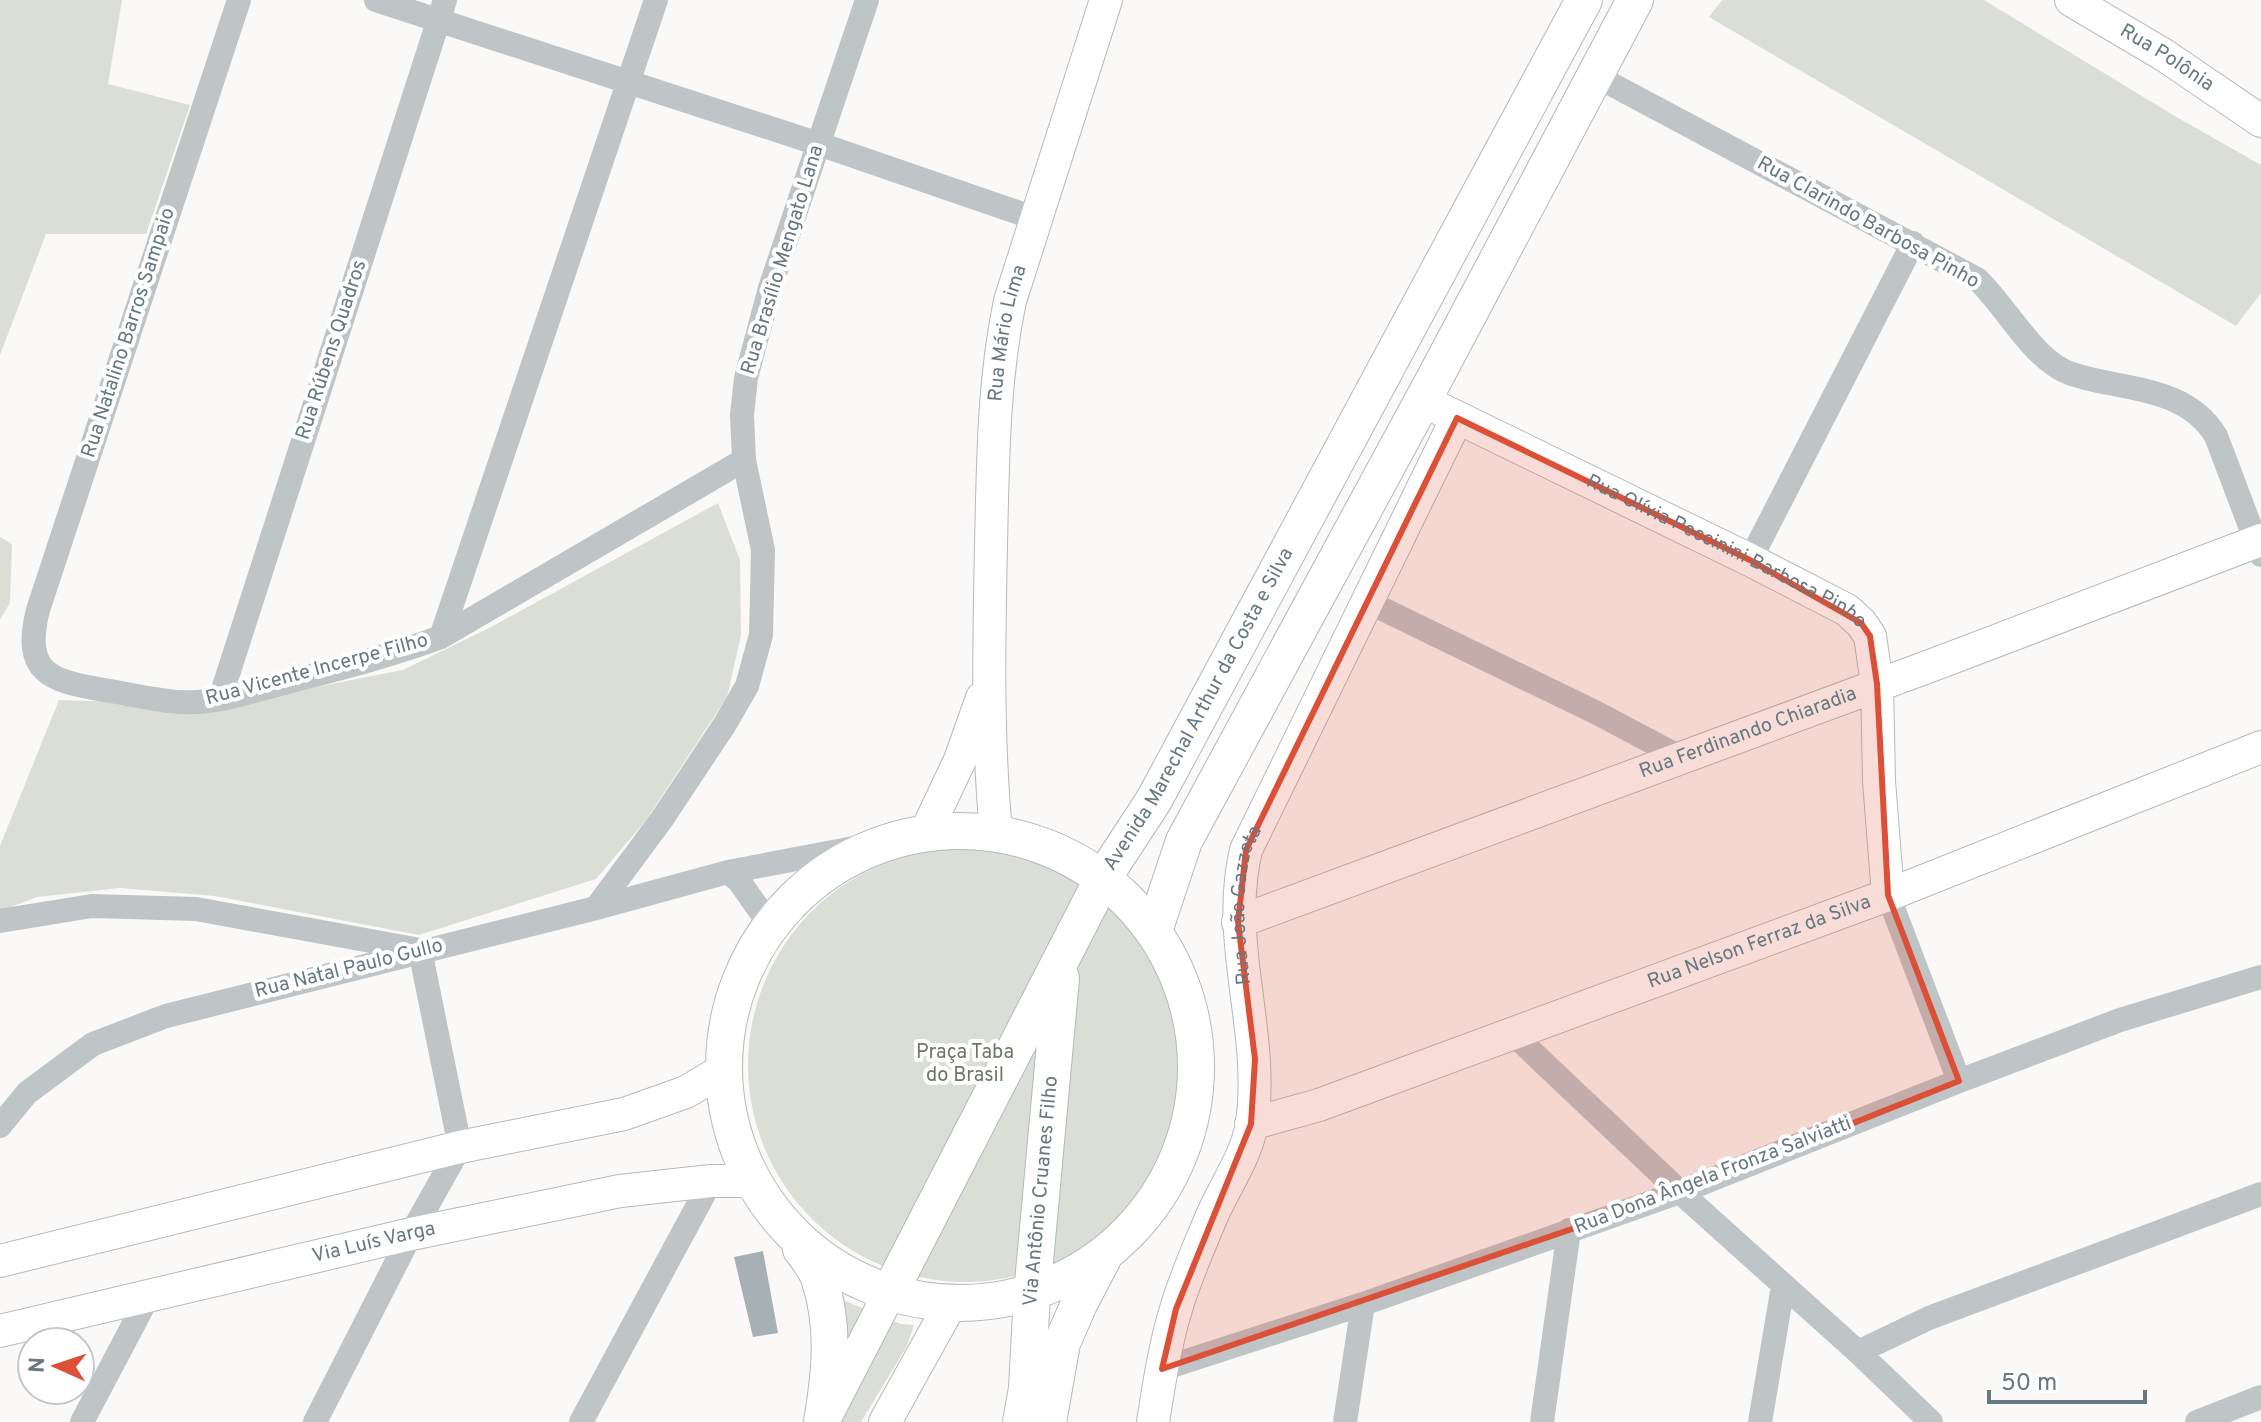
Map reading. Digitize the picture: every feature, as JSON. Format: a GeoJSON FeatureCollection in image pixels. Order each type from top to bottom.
{"type":"FeatureCollection","features":[{"type":"Feature","properties":{"kind":"main road","name":"Avenida Marechal Arthur da Costa e Silva"},"geometry":{"type":"LineString","coordinates":[[889,1294],[1103,878],[1154,800],[1584,0]]}},
{"type":"Feature","properties":{"kind":"main road"},"geometry":{"type":"LineString","coordinates":[[1154,931],[1184,841],[1635,0]]}},
{"type":"Feature","properties":{"kind":"main road"},"geometry":{"type":"LineString","coordinates":[[1396,352],[1429,387]]}},
{"type":"Feature","properties":{"kind":"main road"},"geometry":{"type":"LineString","coordinates":[[1057,850],[1109,840],[1137,824]]}},
{"type":"Feature","properties":{"kind":"main road"},"geometry":{"type":"LineString","coordinates":[[794,1237],[838,1271],[889,1294],[950,1305],[991,1303],[1032,1294],[1082,1271],[1134,1228],[1158,1196],[1177,1161],[1190,1123],[1195,1043],[1188,1004],[1174,966],[1154,931],[1122,894],[1103,878],[1057,850],[996,832],[926,832],[880,843],[838,863],[801,891],[770,925],[735,993],[723,1070],[727,1108],[736,1146],[752,1181],[820,1278],[830,1329],[829,1379],[822,1422]]}},
{"type":"Feature","properties":{"kind":"main road","name":"Via Antônio Cruanes Filho"},"geometry":{"type":"LineString","coordinates":[[1021,1422],[1062,961]]}},
{"type":"Feature","properties":{"kind":"main road"},"geometry":{"type":"LineString","coordinates":[[1048,1422],[1062,1343],[1104,1255]]}},
{"type":"Feature","properties":{"kind":"main road"},"geometry":{"type":"LineString","coordinates":[[991,1303],[1016,1325],[1029,1352]]}},
{"type":"Feature","properties":{"kind":"street","name":"Rua Natalino Barros Sampaio"},"geometry":{"type":"LineString","coordinates":[[41,668],[33,649],[32,632],[38,610],[239,0]]}},
{"type":"Feature","properties":{"kind":"street"},"geometry":{"type":"LineString","coordinates":[[376,0],[442,10],[628,83],[1037,219]]}},
{"type":"Feature","properties":{"kind":"street"},"geometry":{"type":"LineString","coordinates":[[441,637],[656,0]]}},
{"type":"Feature","properties":{"kind":"street","name":"Rua Brasílio Mengato Lana"},"geometry":{"type":"LineString","coordinates":[[596,908],[662,819],[747,686],[761,635],[763,550],[744,460],[742,415],[746,378],[770,288],[867,0]]}},
{"type":"Feature","properties":{"kind":"street","name":"Rua Mário Lima"},"geometry":{"type":"LineString","coordinates":[[996,832],[988,680],[995,396],[1000,347],[1010,301],[1106,0]]}},
{"type":"Feature","properties":{"kind":"street","name":"Rua Polônia"},"geometry":{"type":"LineString","coordinates":[[2071,0],[2164,55],[2261,121]]}},
{"type":"Feature","properties":{"kind":"street","name":"Rua Rúbens Quadros"},"geometry":{"type":"LineString","coordinates":[[220,699],[442,10]]}},
{"type":"Feature","properties":{"kind":"street","name":"Rua Clarindo Barbosa Pinho"},"geometry":{"type":"LineString","coordinates":[[1596,76],[1977,279],[1995,296],[2051,364],[2071,374],[2174,398],[2196,411],[2216,436],[2259,546]]}},
{"type":"Feature","properties":{"kind":"street"},"geometry":{"type":"LineString","coordinates":[[1750,560],[1913,243]]}},
{"type":"Feature","properties":{"kind":"street","name":"Rua Olívia Peccinini Barbosa Pinho"},"geometry":{"type":"LineString","coordinates":[[1429,387],[1457,418],[1750,560],[1847,610],[1861,623],[1870,636],[1877,684],[1879,781],[1888,895],[1959,1081]]}},
{"type":"Feature","properties":{"kind":"street","name":"Rua João Gazzeta"},"geometry":{"type":"LineString","coordinates":[[1153,1422],[1176,1309],[1211,1216],[1245,1147],[1251,1124],[1255,1059],[1238,922],[1238,882],[1246,850],[1457,418]]}},
{"type":"Feature","properties":{"kind":"street","name":"Rua Vicente Incerpe Filho"},"geometry":{"type":"LineString","coordinates":[[41,668],[66,684],[182,702],[220,699],[400,652],[441,637],[744,460]]}},
{"type":"Feature","properties":{"kind":"street","name":"Rua Ferdinando Chiaradia"},"geometry":{"type":"LineString","coordinates":[[1238,922],[1877,684],[2259,546]]}},
{"type":"Feature","properties":{"kind":"street"},"geometry":{"type":"LineString","coordinates":[[1366,601],[1595,712],[1680,757]]}},
{"type":"Feature","properties":{"kind":"street","name":"Rua Mário Lima"},"geometry":{"type":"LineString","coordinates":[[926,832],[960,760],[988,680]]}},
{"type":"Feature","properties":{"kind":"street","name":"Rua Nelson Ferraz da Silva"},"geometry":{"type":"LineString","coordinates":[[1251,1124],[1319,1105],[1888,895],[2261,747]]}},
{"type":"Feature","properties":{"kind":"street","name":"Rua Natal Paulo Gullo"},"geometry":{"type":"LineString","coordinates":[[0,1126],[27,1093],[93,1044],[166,1016],[728,872],[880,843]]}},
{"type":"Feature","properties":{"kind":"street"},"geometry":{"type":"LineString","coordinates":[[728,872],[739,881],[770,925]]}},
{"type":"Feature","properties":{"kind":"street"},"geometry":{"type":"LineString","coordinates":[[0,921],[92,906],[196,909],[420,950],[460,1147],[411,1234],[315,1422]]}},
{"type":"Feature","properties":{"kind":"street","name":"Rua Dona Ângela Fronza Salviatti"},"geometry":{"type":"LineString","coordinates":[[1162,1369],[1363,1304],[1680,1192],[2120,1020],[2261,977]]}},
{"type":"Feature","properties":{"kind":"street"},"geometry":{"type":"LineString","coordinates":[[1512,1033],[1931,1422]]}},
{"type":"Feature","properties":{"kind":"street"},"geometry":{"type":"LineString","coordinates":[[0,1261],[460,1147],[624,1114],[686,1092],[723,1070]]}},
{"type":"Feature","properties":{"kind":"street"},"geometry":{"type":"LineString","coordinates":[[581,1422],[711,1181]]}},
{"type":"Feature","properties":{"kind":"street","name":"Via Luís Varga"},"geometry":{"type":"LineString","coordinates":[[0,1331],[411,1234],[620,1191],[711,1181],[752,1181]]}},
{"type":"Feature","properties":{"kind":"street"},"geometry":{"type":"LineString","coordinates":[[1858,1352],[1929,1318],[2261,1194]]}},
{"type":"Feature","properties":{"kind":"street"},"geometry":{"type":"LineString","coordinates":[[1542,1422],[1569,1230]]}},
{"type":"Feature","properties":{"kind":"street"},"geometry":{"type":"LineString","coordinates":[[1760,1422],[1783,1286]]}},
{"type":"Feature","properties":{"kind":"street","name":"Avenida Marechal Arthur da Costa e Silva"},"geometry":{"type":"LineString","coordinates":[[822,1422],[889,1294]]}},
{"type":"Feature","properties":{"kind":"street"},"geometry":{"type":"LineString","coordinates":[[82,1422],[148,1297]]}},
{"type":"Feature","properties":{"kind":"street"},"geometry":{"type":"LineString","coordinates":[[1345,1422],[1363,1304]]}},
{"type":"Feature","properties":{"kind":"street"},"geometry":{"type":"LineString","coordinates":[[885,1422],[950,1305]]}},
{"type":"Feature","properties":{"kind":"street"},"geometry":{"type":"LineString","coordinates":[[2197,1422],[2261,1397]]}},
{"type":"Feature","properties":{"kind":"highlighted area"},"geometry":{"type":"Polygon","coordinates":[[[1457,418],[1750,560],[1861,623],[1870,636],[1877,684],[1888,895],[1959,1081],[1680,1192],[1162,1369],[1176,1309],[1251,1124],[1255,1059],[1238,922],[1246,850],[1457,418]]]}},
{"type":"Feature","properties":{"kind":"green space"},"geometry":{"type":"Polygon","coordinates":[[[0,0],[122,0],[108,84],[190,105],[146,234],[46,234],[0,355],[0,0]]]}},
{"type":"Feature","properties":{"kind":"green space"},"geometry":{"type":"Polygon","coordinates":[[[1722,0],[1984,0],[2261,165],[2261,293],[2236,326],[1709,17],[1722,0]]]}},
{"type":"Feature","properties":{"kind":"green space"},"geometry":{"type":"Polygon","coordinates":[[[718,503],[740,560],[741,635],[727,697],[646,820],[596,879],[419,935],[215,896],[120,888],[37,897],[0,911],[0,846],[59,700],[223,705],[403,670],[491,627],[718,503]]]}},
{"type":"Feature","properties":{"kind":"green space"},"geometry":{"type":"Polygon","coordinates":[[[0,537],[12,544],[10,603],[0,619],[0,537]]]}},
{"type":"Feature","properties":{"kind":"green space","name":"Praça Taba do Brasil"},"geometry":{"type":"Polygon","coordinates":[[[965,848],[1007,852],[1048,865],[1103,897],[1133,927],[1165,982],[1178,1023],[1182,1065],[1178,1107],[1165,1148],[1133,1203],[1103,1233],[1048,1265],[1007,1278],[965,1282],[923,1278],[882,1265],[827,1233],[797,1203],[765,1148],[752,1107],[748,1065],[752,1023],[765,982],[797,927],[827,897],[882,865],[923,852],[965,848]]]}},
{"type":"Feature","properties":{"kind":"green space"},"geometry":{"type":"Polygon","coordinates":[[[838,1298],[901,1324],[914,1325],[907,1346],[861,1422],[839,1422],[838,1298]]]}},
{"type":"Feature","properties":{"kind":"building"},"geometry":{"type":"Polygon","coordinates":[[[763,1251],[778,1333],[753,1337],[734,1257],[763,1251]]]}}]}
